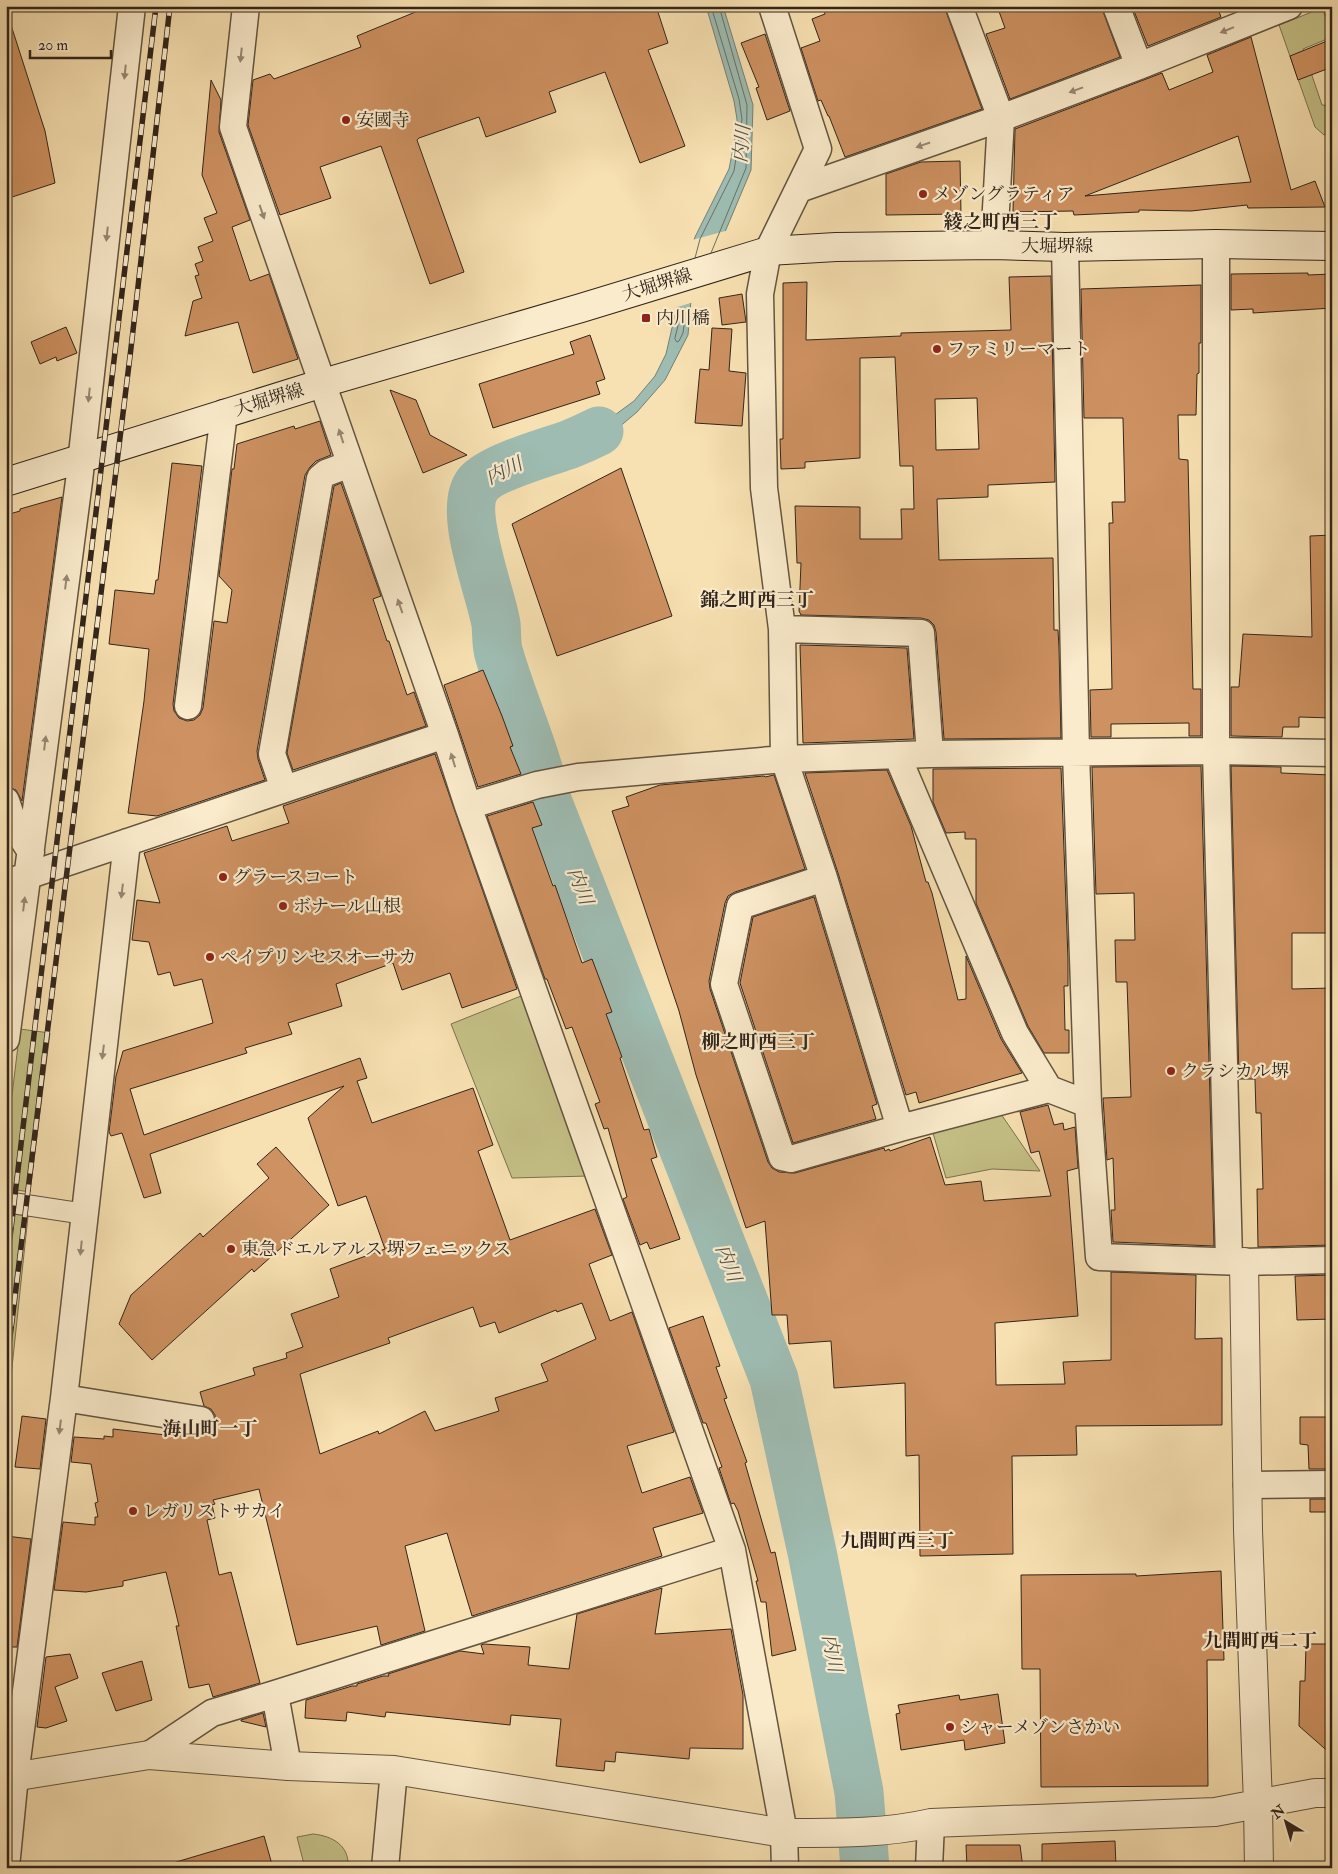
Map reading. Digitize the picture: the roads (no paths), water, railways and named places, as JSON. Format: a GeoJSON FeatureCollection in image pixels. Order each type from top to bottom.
{"type":"FeatureCollection","features":[{"type":"Feature","properties":{"kind":"street"},"geometry":{"type":"LineString","coordinates":[[6,1039],[22,870],[82,459],[132,6]]}},
{"type":"Feature","properties":{"kind":"street"},"geometry":{"type":"LineString","coordinates":[[246,6],[233,127],[445,734],[468,806],[732,1550],[784,1833],[785,1868]]}},
{"type":"Feature","properties":{"kind":"street"},"geometry":{"type":"LineString","coordinates":[[772,6],[818,149],[768,251],[760,294],[764,488],[782,629],[784,759],[824,878],[900,1128]]}},
{"type":"Feature","properties":{"kind":"street"},"geometry":{"type":"LineString","coordinates":[[959,6],[1001,118],[994,245]]}},
{"type":"Feature","properties":{"kind":"street"},"geometry":{"type":"LineString","coordinates":[[1116,6],[1139,66]]}},
{"type":"Feature","properties":{"kind":"street"},"geometry":{"type":"LineString","coordinates":[[799,188],[1001,118],[1139,66],[1289,6]]}},
{"type":"Feature","properties":{"kind":"street"},"geometry":{"type":"LineString","coordinates":[[1216,244],[1216,751],[1236,1262],[1247,1485],[1258,1804],[1258,1868]]}},
{"type":"Feature","properties":{"kind":"street","name":"大堀堺線"},"geometry":{"type":"LineString","coordinates":[[6,482],[224,413],[768,251],[836,247],[994,245],[1065,247],[1216,244],[1332,246]]}},
{"type":"Feature","properties":{"kind":"street"},"geometry":{"type":"LineString","coordinates":[[1065,247],[1076,753],[1088,1104],[1099,1257],[1236,1262],[1332,1260]]}},
{"type":"Feature","properties":{"kind":"street"},"geometry":{"type":"LineString","coordinates":[[188,706],[224,413]]}},
{"type":"Feature","properties":{"kind":"street"},"geometry":{"type":"LineString","coordinates":[[284,789],[272,754],[320,478],[326,473],[350,464]]}},
{"type":"Feature","properties":{"kind":"street"},"geometry":{"type":"LineString","coordinates":[[782,629],[921,633],[930,754]]}},
{"type":"Feature","properties":{"kind":"street"},"geometry":{"type":"LineString","coordinates":[[22,870],[127,842],[445,734]]}},
{"type":"Feature","properties":{"kind":"street"},"geometry":{"type":"LineString","coordinates":[[468,806],[537,785],[578,778],[784,759],[930,754],[1216,751],[1332,752]]}},
{"type":"Feature","properties":{"kind":"street"},"geometry":{"type":"LineString","coordinates":[[896,755],[1015,1033],[1049,1089]]}},
{"type":"Feature","properties":{"kind":"street"},"geometry":{"type":"LineString","coordinates":[[6,802],[15,827],[22,870]]}},
{"type":"Feature","properties":{"kind":"street"},"geometry":{"type":"LineString","coordinates":[[6,1867],[11,1777],[64,1398],[127,842]]}},
{"type":"Feature","properties":{"kind":"street"},"geometry":{"type":"LineString","coordinates":[[824,878],[740,906],[724,984],[782,1157],[791,1159],[1049,1089],[1088,1104]]}},
{"type":"Feature","properties":{"kind":"street"},"geometry":{"type":"LineString","coordinates":[[6,1202],[84,1214]]}},
{"type":"Feature","properties":{"kind":"street"},"geometry":{"type":"LineString","coordinates":[[64,1398],[201,1420]]}},
{"type":"Feature","properties":{"kind":"street"},"geometry":{"type":"LineString","coordinates":[[1247,1485],[1332,1484]]}},
{"type":"Feature","properties":{"kind":"street"},"geometry":{"type":"LineString","coordinates":[[148,1755],[212,1713],[732,1550]]}},
{"type":"Feature","properties":{"kind":"street"},"geometry":{"type":"LineString","coordinates":[[275,1694],[288,1766]]}},
{"type":"Feature","properties":{"kind":"street"},"geometry":{"type":"LineString","coordinates":[[11,1777],[148,1755],[288,1766],[394,1770],[784,1833],[834,1833],[920,1826],[1215,1812],[1315,1793],[1332,1793]]}},
{"type":"Feature","properties":{"kind":"street"},"geometry":{"type":"LineString","coordinates":[[385,1868],[394,1770]]}},
{"type":"Feature","properties":{"kind":"street"},"geometry":{"type":"LineString","coordinates":[[920,1826],[930,1868]]}},
{"type":"Feature","properties":{"kind":"water"},"geometry":{"type":"Polygon","coordinates":[[[706,6],[723,6],[753,105],[751,170],[717,251],[691,300],[688,335],[665,380],[637,412],[618,428],[592,441],[539,462],[537,450],[604,423],[634,401],[655,376],[666,354],[695,237],[729,169],[735,139],[737,119],[734,101],[706,6]]]}},
{"type":"Feature","properties":{"kind":"water"},"geometry":{"type":"Polygon","coordinates":[[[865,1791],[864,1805],[879,1868],[849,1868],[848,1809],[854,1794],[865,1791]]]}},
{"type":"Feature","properties":{"kind":"waterway","name":"内川"},"geometry":{"type":"LineString","coordinates":[[599,431],[568,445],[507,466],[485,478],[478,484],[473,496],[471,512],[473,532],[496,624],[498,651],[536,761],[546,798],[774,1379],[812,1552],[859,1792],[865,1868]]}},
{"type":"Feature","properties":{"kind":"railway"},"geometry":{"type":"LineString","coordinates":[[6,1271],[156,6]]}},
{"type":"Feature","properties":{"kind":"railway"},"geometry":{"type":"LineString","coordinates":[[6,1370],[131,348],[170,6]]}},
{"type":"Feature","properties":{"kind":"place","name":"安國寺"},"geometry":{"type":"Point","coordinates":[346,120]}},
{"type":"Feature","properties":{"kind":"place","name":"メゾングラティア"},"geometry":{"type":"Point","coordinates":[923,194]}},
{"type":"Feature","properties":{"kind":"place","name":"内川橋"},"geometry":{"type":"Point","coordinates":[646,318]}},
{"type":"Feature","properties":{"kind":"place","name":"ファミリーマート"},"geometry":{"type":"Point","coordinates":[937,349]}},
{"type":"Feature","properties":{"kind":"place","name":"グラースコート"},"geometry":{"type":"Point","coordinates":[223,877]}},
{"type":"Feature","properties":{"kind":"place","name":"ボナール山根"},"geometry":{"type":"Point","coordinates":[283,906]}},
{"type":"Feature","properties":{"kind":"place","name":"ペイプリンセスオーサカ"},"geometry":{"type":"Point","coordinates":[210,957]}},
{"type":"Feature","properties":{"kind":"place","name":"クラシカル堺"},"geometry":{"type":"Point","coordinates":[1171,1071]}},
{"type":"Feature","properties":{"kind":"place","name":"東急ドエルアルス 堺フェニックス"},"geometry":{"type":"Point","coordinates":[231,1249]}},
{"type":"Feature","properties":{"kind":"place","name":"レガリストサカイ"},"geometry":{"type":"Point","coordinates":[133,1511]}},
{"type":"Feature","properties":{"kind":"place","name":"シャーメゾンさかい"},"geometry":{"type":"Point","coordinates":[950,1727]}},
{"type":"Feature","properties":{"kind":"district","name":"綾之町西三丁"},"geometry":{"type":"Point","coordinates":[1001,222]}},
{"type":"Feature","properties":{"kind":"district","name":"錦之町西三丁"},"geometry":{"type":"Point","coordinates":[757,600]}},
{"type":"Feature","properties":{"kind":"district","name":"柳之町西三丁"},"geometry":{"type":"Point","coordinates":[758,1042]}},
{"type":"Feature","properties":{"kind":"district","name":"海山町一丁"},"geometry":{"type":"Point","coordinates":[210,1429]}},
{"type":"Feature","properties":{"kind":"district","name":"九間町西三丁"},"geometry":{"type":"Point","coordinates":[897,1541]}},
{"type":"Feature","properties":{"kind":"district","name":"九間町西二丁"},"geometry":{"type":"Point","coordinates":[1260,1641]}}]}
